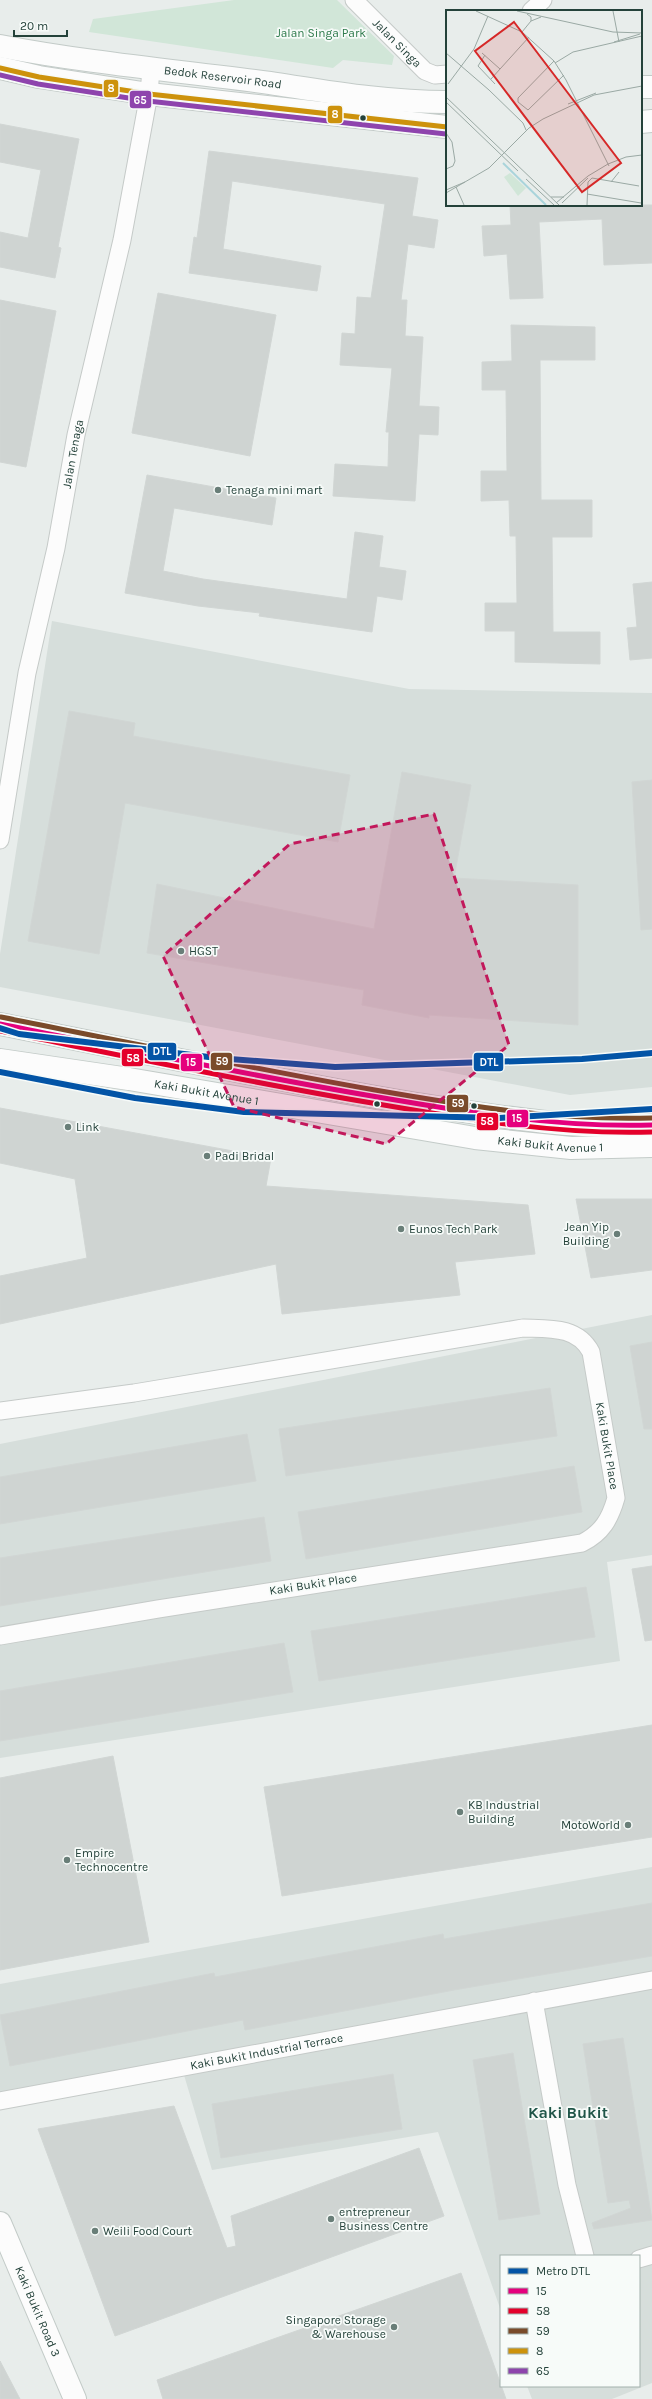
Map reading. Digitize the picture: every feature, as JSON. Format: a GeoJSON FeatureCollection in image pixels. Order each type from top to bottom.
{"type":"FeatureCollection","features":[{"type":"Feature","properties":{"kind":"main road","name":"Bedok Reservoir Road"},"geometry":{"type":"LineString","coordinates":[[0,46],[151,69],[270,84],[356,97],[406,102],[446,102]]}},
{"type":"Feature","properties":{"kind":"main road","name":"Bedok Reservoir Road"},"geometry":{"type":"LineString","coordinates":[[0,68],[39,77],[149,94],[446,127]]}},
{"type":"Feature","properties":{"kind":"main road"},"geometry":{"type":"LineString","coordinates":[[642,122],[652,121]]}},
{"type":"Feature","properties":{"kind":"main road","name":"Kaki Bukit Avenue 1"},"geometry":{"type":"LineString","coordinates":[[0,1024],[366,1095],[479,1114],[572,1123],[652,1125]]}},
{"type":"Feature","properties":{"kind":"main road","name":"Kaki Bukit Avenue 1"},"geometry":{"type":"LineString","coordinates":[[0,1060],[129,1079],[475,1138],[571,1148],[652,1146]]}},
{"type":"Feature","properties":{"kind":"main road","name":"Kaki Bukit Road 3"},"geometry":{"type":"LineString","coordinates":[[0,2223],[75,2399]]}},
{"type":"Feature","properties":{"kind":"street","name":"Jalan Singa"},"geometry":{"type":"LineString","coordinates":[[354,0],[425,71],[435,75],[446,74]]}},
{"type":"Feature","properties":{"kind":"street"},"geometry":{"type":"LineString","coordinates":[[532,10],[543,0]]}},
{"type":"Feature","properties":{"kind":"street","name":"Jalan Tenaga"},"geometry":{"type":"LineString","coordinates":[[0,840],[28,673],[56,548],[76,435],[122,240],[149,94],[151,69]]}},
{"type":"Feature","properties":{"kind":"street","name":"Kaki Bukit Place"},"geometry":{"type":"LineString","coordinates":[[0,1411],[134,1393],[523,1328],[561,1330],[578,1335],[587,1344],[591,1352],[616,1498],[610,1516],[603,1526],[594,1537],[582,1543],[158,1609],[0,1636]]}},
{"type":"Feature","properties":{"kind":"street","name":"Kaki Bukit Industrial Terrace"},"geometry":{"type":"LineString","coordinates":[[0,2101],[652,1980]]}},
{"type":"Feature","properties":{"kind":"street"},"geometry":{"type":"LineString","coordinates":[[534,2001],[567,2185],[585,2255]]}},
{"type":"Feature","properties":{"kind":"street"},"geometry":{"type":"LineString","coordinates":[[640,2259],[652,2255]]}},
{"type":"Feature","properties":{"kind":"highlighted area"},"geometry":{"type":"Polygon","coordinates":[[[434,814],[509,1045],[386,1144],[234,1107],[163,956],[290,844],[434,814]]]}},
{"type":"Feature","properties":{"kind":"shaded area"},"geometry":{"type":"Polygon","coordinates":[[[52,621],[409,689],[652,693],[652,1087],[570,1095],[0,987],[0,954],[52,621]]]}},
{"type":"Feature","properties":{"kind":"shaded area"},"geometry":{"type":"Polygon","coordinates":[[[652,1315],[652,1555],[607,1562],[620,1661],[0,1758],[0,1444],[652,1315]]]}},
{"type":"Feature","properties":{"kind":"shaded area"},"geometry":{"type":"Polygon","coordinates":[[[652,1867],[652,2383],[612,2399],[532,2399],[527,2387],[640,2387],[640,2255],[500,2255],[500,2308],[438,2132],[212,2170],[184,2075],[0,2105],[0,1984],[652,1867]]]}},
{"type":"Feature","properties":{"kind":"green space","name":"Jalan Singa Park"},"geometry":{"type":"Polygon","coordinates":[[[234,0],[337,0],[394,56],[392,65],[343,60],[333,68],[89,32],[93,19],[234,0]]]}},
{"type":"Feature","properties":{"kind":"building"},"geometry":{"type":"Polygon","coordinates":[[[0,124],[79,139],[58,247],[61,248],[55,278],[0,267],[0,232],[28,238],[41,170],[0,162],[0,124]]]}},
{"type":"Feature","properties":{"kind":"building"},"geometry":{"type":"Polygon","coordinates":[[[209,151],[418,178],[412,216],[438,220],[434,248],[408,244],[401,300],[407,300],[405,336],[423,337],[419,406],[439,407],[438,435],[419,434],[415,501],[333,496],[335,464],[388,467],[389,432],[386,432],[392,368],[340,365],[342,333],[355,334],[357,297],[371,298],[385,204],[232,181],[223,249],[321,266],[317,291],[189,273],[194,237],[197,238],[209,151]]]}},
{"type":"Feature","properties":{"kind":"building"},"geometry":{"type":"Polygon","coordinates":[[[652,205],[652,263],[604,265],[602,219],[539,222],[543,298],[510,299],[507,254],[484,256],[482,226],[511,225],[510,206],[652,205]]]}},
{"type":"Feature","properties":{"kind":"building"},"geometry":{"type":"Polygon","coordinates":[[[158,293],[276,315],[250,456],[132,433],[158,293]]]}},
{"type":"Feature","properties":{"kind":"building"},"geometry":{"type":"Polygon","coordinates":[[[0,300],[56,311],[26,467],[0,462],[0,300]]]}},
{"type":"Feature","properties":{"kind":"building"},"geometry":{"type":"Polygon","coordinates":[[[511,325],[595,327],[595,360],[540,360],[541,500],[592,500],[592,537],[552,537],[553,632],[600,632],[600,664],[515,662],[515,631],[485,631],[485,603],[517,603],[516,536],[510,536],[509,500],[481,501],[481,471],[507,471],[506,390],[482,390],[482,362],[512,361],[511,325]]]}},
{"type":"Feature","properties":{"kind":"building"},"geometry":{"type":"Polygon","coordinates":[[[147,475],[276,498],[272,525],[174,508],[163,571],[203,579],[347,599],[355,532],[383,536],[379,567],[406,571],[402,600],[377,596],[372,632],[259,616],[260,613],[198,606],[125,593],[147,475]]]}},
{"type":"Feature","properties":{"kind":"building"},"geometry":{"type":"Polygon","coordinates":[[[652,582],[652,658],[630,660],[627,628],[637,627],[633,584],[652,582]]]}},
{"type":"Feature","properties":{"kind":"building"},"geometry":{"type":"Polygon","coordinates":[[[69,711],[135,723],[133,736],[350,775],[338,842],[125,803],[99,954],[28,941],[69,711]]]}},
{"type":"Feature","properties":{"kind":"building"},"geometry":{"type":"Polygon","coordinates":[[[402,772],[471,785],[454,878],[578,885],[578,1025],[429,1015],[429,1018],[362,1005],[364,990],[147,953],[157,884],[374,929],[402,772]]]}},
{"type":"Feature","properties":{"kind":"building"},"geometry":{"type":"Polygon","coordinates":[[[652,780],[652,929],[641,930],[632,782],[652,780]]]}},
{"type":"Feature","properties":{"kind":"building"},"geometry":{"type":"Polygon","coordinates":[[[0,1108],[271,1158],[266,1186],[528,1205],[535,1254],[455,1262],[460,1295],[282,1314],[276,1264],[0,1324],[0,1276],[87,1258],[75,1179],[0,1163],[0,1108]]]}},
{"type":"Feature","properties":{"kind":"building","name":"Jean Yip Building"},"geometry":{"type":"Polygon","coordinates":[[[576,1199],[652,1199],[652,1270],[591,1278],[576,1199]]]}},
{"type":"Feature","properties":{"kind":"building"},"geometry":{"type":"Polygon","coordinates":[[[652,1342],[652,1429],[644,1429],[630,1346],[652,1342]]]}},
{"type":"Feature","properties":{"kind":"building"},"geometry":{"type":"Polygon","coordinates":[[[550,1388],[557,1436],[286,1476],[279,1429],[550,1388]]]}},
{"type":"Feature","properties":{"kind":"building"},"geometry":{"type":"Polygon","coordinates":[[[247,1434],[256,1481],[0,1524],[0,1477],[247,1434]]]}},
{"type":"Feature","properties":{"kind":"building"},"geometry":{"type":"Polygon","coordinates":[[[574,1466],[582,1512],[306,1559],[298,1512],[574,1466]]]}},
{"type":"Feature","properties":{"kind":"building"},"geometry":{"type":"Polygon","coordinates":[[[264,1517],[271,1561],[0,1606],[0,1558],[264,1517]]]}},
{"type":"Feature","properties":{"kind":"building"},"geometry":{"type":"Polygon","coordinates":[[[652,1566],[652,1640],[645,1641],[632,1569],[652,1566]]]}},
{"type":"Feature","properties":{"kind":"building"},"geometry":{"type":"Polygon","coordinates":[[[586,1587],[595,1637],[319,1681],[311,1631],[586,1587]]]}},
{"type":"Feature","properties":{"kind":"building"},"geometry":{"type":"Polygon","coordinates":[[[284,1643],[293,1692],[0,1741],[0,1691],[284,1643]]]}},
{"type":"Feature","properties":{"kind":"building","name":"KB Industrial Building"},"geometry":{"type":"Polygon","coordinates":[[[652,1725],[652,1837],[282,1896],[264,1787],[652,1725]]]}},
{"type":"Feature","properties":{"kind":"building","name":"Empire Technocentre"},"geometry":{"type":"Polygon","coordinates":[[[113,1756],[149,1942],[0,1970],[0,1778],[113,1756]]]}},
{"type":"Feature","properties":{"kind":"building"},"geometry":{"type":"Polygon","coordinates":[[[652,1903],[652,1956],[454,1990],[245,2030],[243,2020],[10,2066],[0,2015],[214,1973],[215,1977],[443,1934],[444,1939],[652,1903]]]}},
{"type":"Feature","properties":{"kind":"building"},"geometry":{"type":"Polygon","coordinates":[[[623,2038],[652,2220],[594,2229],[592,2223],[631,2208],[629,2200],[608,2203],[583,2044],[623,2038]]]}},
{"type":"Feature","properties":{"kind":"building"},"geometry":{"type":"Polygon","coordinates":[[[513,2053],[540,2214],[499,2220],[473,2060],[513,2053]]]}},
{"type":"Feature","properties":{"kind":"building"},"geometry":{"type":"Polygon","coordinates":[[[393,2074],[402,2129],[221,2158],[212,2104],[393,2074]]]}},
{"type":"Feature","properties":{"kind":"building","name":"entrepreneur Business Centre"},"geometry":{"type":"Polygon","coordinates":[[[174,2106],[227,2248],[236,2246],[231,2216],[419,2148],[444,2216],[115,2336],[38,2129],[174,2106]]]}},
{"type":"Feature","properties":{"kind":"building","name":"Singapore Storage & Warehouse"},"geometry":{"type":"Polygon","coordinates":[[[461,2273],[500,2382],[500,2387],[502,2387],[506,2399],[163,2399],[157,2380],[461,2273]]]}},
{"type":"Feature","properties":{"kind":"building"},"geometry":{"type":"Polygon","coordinates":[[[0,2361],[20,2399],[0,2399],[0,2361]]]}},
{"type":"Feature","properties":{"kind":"metro line","name":"DTL"},"geometry":{"type":"LineString","coordinates":[[0,1028],[19,1034],[217,1058],[335,1067],[582,1059],[652,1053]]}},
{"type":"Feature","properties":{"kind":"metro line","name":"DTL"},"geometry":{"type":"LineString","coordinates":[[0,1072],[135,1098],[244,1112],[499,1118],[652,1109]]}},
{"type":"Feature","properties":{"kind":"transit line","name":"8"},"geometry":{"type":"LineString","coordinates":[[0,68],[39,77],[149,94],[446,127]]}},
{"type":"Feature","properties":{"kind":"transit line","name":"65"},"geometry":{"type":"LineString","coordinates":[[0,75],[38,84],[148,101],[446,134]]}},
{"type":"Feature","properties":{"kind":"transit line","name":"59"},"geometry":{"type":"LineString","coordinates":[[1,1017],[281,1073],[444,1102],[548,1115],[652,1118]]}},
{"type":"Feature","properties":{"kind":"transit line","name":"15"},"geometry":{"type":"LineString","coordinates":[[0,1024],[186,1062],[442,1108],[512,1118],[582,1124],[652,1125]]}},
{"type":"Feature","properties":{"kind":"transit line","name":"58"},"geometry":{"type":"LineString","coordinates":[[0,1031],[325,1095],[442,1115],[512,1125],[582,1131],[652,1132]]}},
{"type":"Feature","properties":{"kind":"place","name":"Tenaga mini mart"},"geometry":{"type":"Point","coordinates":[218,490]}},
{"type":"Feature","properties":{"kind":"place","name":"HGST"},"geometry":{"type":"Point","coordinates":[181,951]}},
{"type":"Feature","properties":{"kind":"place","name":"Link"},"geometry":{"type":"Point","coordinates":[68,1127]}},
{"type":"Feature","properties":{"kind":"place","name":"Padi Bridal"},"geometry":{"type":"Point","coordinates":[207,1156]}},
{"type":"Feature","properties":{"kind":"place","name":"Eunos Tech Park"},"geometry":{"type":"Point","coordinates":[401,1229]}},
{"type":"Feature","properties":{"kind":"place","name":"Jean Yip Building"},"geometry":{"type":"Point","coordinates":[617,1234]}},
{"type":"Feature","properties":{"kind":"place","name":"KB Industrial Building"},"geometry":{"type":"Point","coordinates":[460,1812]}},
{"type":"Feature","properties":{"kind":"place","name":"MotoWorld"},"geometry":{"type":"Point","coordinates":[628,1825]}},
{"type":"Feature","properties":{"kind":"place","name":"Empire Technocentre"},"geometry":{"type":"Point","coordinates":[67,1860]}},
{"type":"Feature","properties":{"kind":"place","name":"entrepreneur Business Centre"},"geometry":{"type":"Point","coordinates":[331,2219]}},
{"type":"Feature","properties":{"kind":"place","name":"Weili Food Court"},"geometry":{"type":"Point","coordinates":[95,2231]}},
{"type":"Feature","properties":{"kind":"place","name":"Singapore Storage & Warehouse"},"geometry":{"type":"Point","coordinates":[394,2327]}},
{"type":"Feature","properties":{"kind":"district","name":"Kaki Bukit"},"geometry":{"type":"Point","coordinates":[568,2112]}}]}
